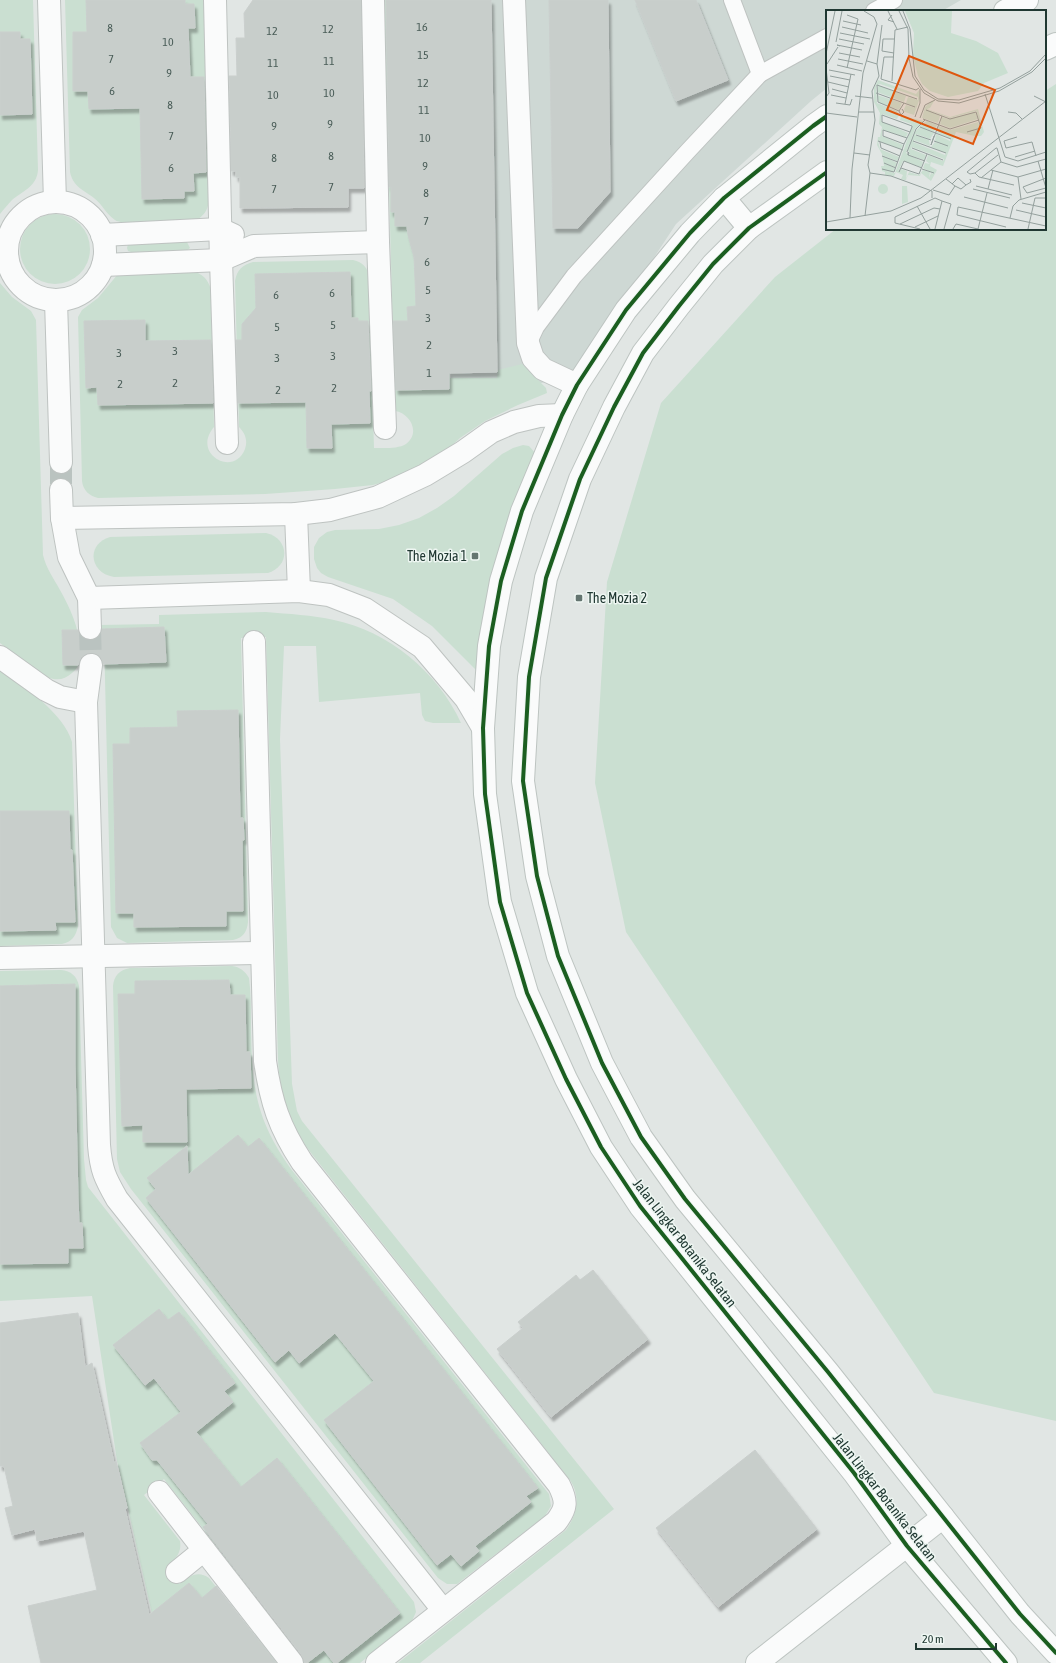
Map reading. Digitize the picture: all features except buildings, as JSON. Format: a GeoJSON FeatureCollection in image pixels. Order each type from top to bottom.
{"type":"FeatureCollection","features":[{"type":"Feature","properties":{"kind":"street"},"geometry":{"type":"LineString","coordinates":[[49,0],[55,202]]}},
{"type":"Feature","properties":{"kind":"street"},"geometry":{"type":"LineString","coordinates":[[215,0],[220,229],[227,443]]}},
{"type":"Feature","properties":{"kind":"street"},"geometry":{"type":"LineString","coordinates":[[373,0],[378,242],[385,428]]}},
{"type":"Feature","properties":{"kind":"street"},"geometry":{"type":"LineString","coordinates":[[514,0],[528,343],[533,358],[543,369],[577,385]]}},
{"type":"Feature","properties":{"kind":"street"},"geometry":{"type":"LineString","coordinates":[[1007,10],[1027,0]]}},
{"type":"Feature","properties":{"kind":"street"},"geometry":{"type":"LineString","coordinates":[[1046,49],[1056,44]]}},
{"type":"Feature","properties":{"kind":"street","name":"Jalan Lingkar Botanika Selatan"},"geometry":{"type":"LineString","coordinates":[[826,117],[724,198],[690,233],[626,310],[577,385],[562,415],[522,511],[501,581],[489,646],[483,728],[485,794],[500,902],[527,993],[566,1079],[601,1147],[640,1206],[854,1473],[907,1546],[1006,1663]]}},
{"type":"Feature","properties":{"kind":"street","name":"Jalan Lingkar Botanika Selatan"},"geometry":{"type":"LineString","coordinates":[[826,173],[749,228],[713,264],[642,352],[580,478],[546,578],[529,677],[523,781],[536,869],[558,956],[602,1063],[641,1137],[685,1199],[828,1372],[1020,1614],[1056,1653]]}},
{"type":"Feature","properties":{"kind":"street"},"geometry":{"type":"LineString","coordinates":[[724,198],[749,228]]}},
{"type":"Feature","properties":{"kind":"street"},"geometry":{"type":"LineString","coordinates":[[55,202],[75,206],[91,217],[102,235],[105,249],[103,265],[93,284],[76,296],[56,301],[35,296],[18,284],[4,266],[4,236],[19,218],[35,206],[55,202]]}},
{"type":"Feature","properties":{"kind":"street"},"geometry":{"type":"LineString","coordinates":[[102,235],[220,229],[254,246]]}},
{"type":"Feature","properties":{"kind":"street"},"geometry":{"type":"LineString","coordinates":[[103,265],[221,260],[254,246],[378,242]]}},
{"type":"Feature","properties":{"kind":"street"},"geometry":{"type":"LineString","coordinates":[[56,301],[61,462]]}},
{"type":"Feature","properties":{"kind":"street"},"geometry":{"type":"LineString","coordinates":[[62,518],[296,514],[330,510],[378,497],[425,475],[463,452],[491,432],[514,422],[539,416],[562,415]]}},
{"type":"Feature","properties":{"kind":"street"},"geometry":{"type":"LineString","coordinates":[[61,490],[62,518],[69,557],[89,598],[90,628]]}},
{"type":"Feature","properties":{"kind":"street"},"geometry":{"type":"LineString","coordinates":[[296,514],[298,591]]}},
{"type":"Feature","properties":{"kind":"street"},"geometry":{"type":"LineString","coordinates":[[89,598],[298,591],[329,595],[365,609],[422,647],[466,700],[483,728]]}},
{"type":"Feature","properties":{"kind":"street"},"geometry":{"type":"LineString","coordinates":[[254,642],[265,1061],[269,1089],[275,1113],[287,1141],[302,1162],[559,1485],[565,1503],[563,1513],[556,1522],[442,1610],[377,1663]]}},
{"type":"Feature","properties":{"kind":"street"},"geometry":{"type":"LineString","coordinates":[[0,657],[46,690],[60,696],[86,702]]}},
{"type":"Feature","properties":{"kind":"street"},"geometry":{"type":"LineString","coordinates":[[91,665],[86,702],[100,1165],[105,1178],[118,1199],[442,1610]]}},
{"type":"Feature","properties":{"kind":"street"},"geometry":{"type":"LineString","coordinates":[[0,958],[262,953]]}},
{"type":"Feature","properties":{"kind":"street"},"geometry":{"type":"LineString","coordinates":[[159,1492],[292,1663]]}},
{"type":"Feature","properties":{"kind":"street"},"geometry":{"type":"LineString","coordinates":[[757,1663],[943,1517]]}},
{"type":"Feature","properties":{"kind":"street"},"geometry":{"type":"LineString","coordinates":[[177,1572],[204,1550]]}},
{"type":"Feature","properties":{"kind":"lane"},"geometry":{"type":"LineString","coordinates":[[732,0],[760,74]]}},
{"type":"Feature","properties":{"kind":"lane"},"geometry":{"type":"LineString","coordinates":[[876,10],[894,0]]}},
{"type":"Feature","properties":{"kind":"lane"},"geometry":{"type":"LineString","coordinates":[[528,343],[536,327],[574,276],[760,74],[826,38]]}},
{"type":"Feature","properties":{"kind":"shaded area"},"geometry":{"type":"Polygon","coordinates":[[[440,0],[961,0],[944,10],[826,10],[826,89],[676,224],[579,372],[500,395],[452,420],[440,0]]]}},
{"type":"Feature","properties":{"kind":"green space"},"geometry":{"type":"Polygon","coordinates":[[[0,0],[33,0],[38,170],[37,176],[32,184],[12,200],[0,214],[0,0]]]}},
{"type":"Feature","properties":{"kind":"green space"},"geometry":{"type":"Polygon","coordinates":[[[65,0],[204,0],[209,200],[208,207],[205,212],[195,221],[130,223],[115,220],[97,200],[79,188],[71,177],[65,0]]]}},
{"type":"Feature","properties":{"kind":"green space"},"geometry":{"type":"Polygon","coordinates":[[[384,0],[439,0],[450,378],[497,378],[498,370],[522,364],[546,388],[547,393],[485,421],[460,438],[436,460],[391,480],[373,485],[265,494],[98,498],[92,496],[85,490],[82,481],[78,317],[82,310],[98,298],[118,274],[191,270],[201,275],[208,282],[211,290],[214,427],[208,437],[208,446],[211,453],[217,459],[224,462],[232,462],[240,457],[245,449],[246,443],[244,434],[239,427],[235,281],[237,274],[243,266],[253,262],[353,260],[360,262],[366,268],[369,277],[374,448],[399,447],[403,446],[410,440],[413,434],[412,424],[405,415],[395,411],[384,0]]]}},
{"type":"Feature","properties":{"kind":"green space"},"geometry":{"type":"Polygon","coordinates":[[[1056,84],[1056,1421],[934,1393],[626,932],[595,783],[607,582],[661,403],[775,277],[835,230],[1046,230],[1046,90],[1056,84]]]}},
{"type":"Feature","properties":{"kind":"green space"},"geometry":{"type":"Polygon","coordinates":[[[48,214],[62,214],[75,220],[84,229],[88,235],[90,249],[88,263],[80,274],[69,282],[62,284],[48,284],[41,282],[30,274],[22,263],[20,256],[20,242],[22,235],[30,224],[41,216],[48,214]]]}},
{"type":"Feature","properties":{"kind":"green space"},"geometry":{"type":"Polygon","coordinates":[[[187,242],[190,248],[186,251],[131,252],[128,251],[127,248],[128,244],[187,242]]]}},
{"type":"Feature","properties":{"kind":"green space"},"geometry":{"type":"Polygon","coordinates":[[[0,283],[12,297],[31,311],[36,320],[43,555],[48,569],[64,597],[73,618],[78,633],[80,651],[79,662],[75,671],[60,679],[47,677],[0,643],[0,283]]]}},
{"type":"Feature","properties":{"kind":"green space"},"geometry":{"type":"Polygon","coordinates":[[[523,445],[529,446],[536,454],[476,670],[432,626],[393,599],[328,577],[321,573],[317,568],[314,559],[314,547],[319,538],[327,532],[335,530],[379,529],[399,525],[419,518],[454,496],[502,454],[523,445]]]}},
{"type":"Feature","properties":{"kind":"green space"},"geometry":{"type":"Polygon","coordinates":[[[266,533],[279,540],[283,546],[284,552],[284,559],[281,564],[268,573],[114,577],[99,570],[95,564],[94,558],[94,552],[97,546],[102,541],[110,537],[266,533]]]}},
{"type":"Feature","properties":{"kind":"green space"},"geometry":{"type":"Polygon","coordinates":[[[266,612],[326,618],[354,625],[392,644],[409,656],[439,687],[451,704],[461,723],[433,723],[425,721],[422,715],[420,693],[319,702],[316,646],[284,646],[280,739],[292,1084],[297,1111],[302,1121],[614,1509],[420,1663],[398,1663],[566,1530],[575,1512],[576,1492],[570,1480],[311,1153],[291,1120],[287,1109],[281,1086],[278,1060],[266,637],[241,638],[247,929],[242,936],[233,940],[127,943],[117,938],[111,927],[104,637],[100,636],[99,625],[159,624],[159,615],[266,612]]]}},
{"type":"Feature","properties":{"kind":"green space"},"geometry":{"type":"Polygon","coordinates":[[[0,669],[31,692],[52,711],[68,731],[72,742],[78,926],[73,938],[62,944],[0,946],[0,669]]]}},
{"type":"Feature","properties":{"kind":"green space"},"geometry":{"type":"Polygon","coordinates":[[[232,966],[242,970],[249,978],[255,1085],[263,1117],[279,1151],[291,1169],[549,1494],[551,1506],[545,1516],[457,1584],[447,1584],[438,1578],[131,1189],[120,1172],[117,1159],[113,986],[116,976],[123,970],[130,968],[232,966]]]}},
{"type":"Feature","properties":{"kind":"green space"},"geometry":{"type":"Polygon","coordinates":[[[61,970],[73,975],[77,979],[79,986],[84,1159],[88,1187],[414,1602],[416,1612],[412,1621],[360,1663],[309,1663],[164,1479],[144,1495],[180,1541],[179,1553],[166,1567],[179,1584],[197,1574],[201,1574],[209,1578],[277,1663],[188,1663],[161,1653],[117,1461],[92,1296],[0,1301],[0,971],[61,970]]]}},
{"type":"Feature","properties":{"kind":"tunnel"},"geometry":{"type":"LineString","coordinates":[[61,462],[61,490]]}},
{"type":"Feature","properties":{"kind":"tunnel"},"geometry":{"type":"LineString","coordinates":[[90,628],[91,665]]}},
{"type":"Feature","properties":{"kind":"cycle path"},"geometry":{"type":"LineString","coordinates":[[826,117],[724,198],[690,233],[626,310],[577,385],[562,415],[522,511],[501,581],[489,646],[483,728],[485,794],[500,902],[527,993],[566,1079],[601,1147],[640,1206],[854,1473],[907,1546],[1006,1663]]}},
{"type":"Feature","properties":{"kind":"cycle path"},"geometry":{"type":"LineString","coordinates":[[826,173],[749,228],[713,264],[679,306],[643,353],[614,407],[580,479],[546,578],[529,677],[523,781],[537,876],[558,956],[602,1063],[641,1137],[685,1199],[828,1372],[1020,1614],[1056,1653]]}},
{"type":"Feature","properties":{"kind":"place","name":"The Mozia 1"},"geometry":{"type":"Point","coordinates":[475,556]}},
{"type":"Feature","properties":{"kind":"place","name":"The Mozia 2"},"geometry":{"type":"Point","coordinates":[579,598]}}]}
